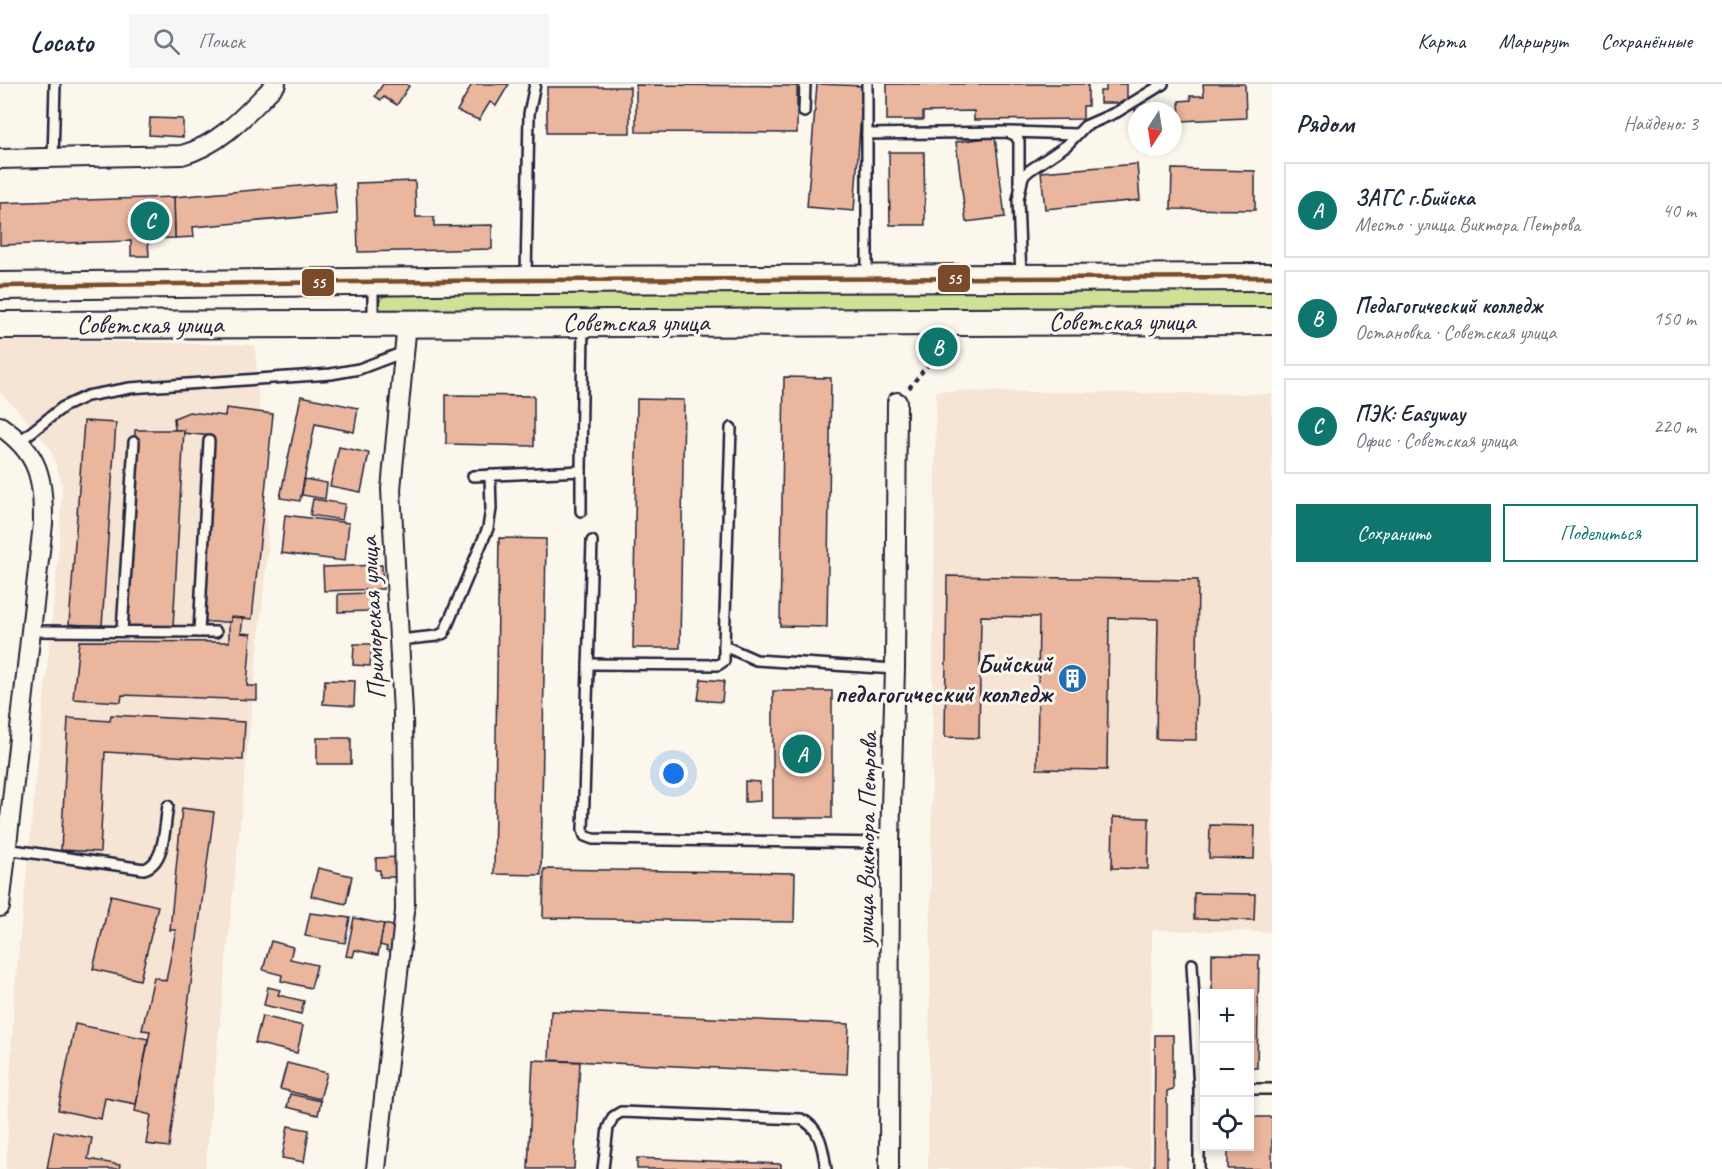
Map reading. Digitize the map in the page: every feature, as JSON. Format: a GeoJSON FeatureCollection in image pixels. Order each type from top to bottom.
{"type":"FeatureCollection","features":[{"type":"Feature","properties":{"kind":"main road","name":"Советская улица"},"geometry":{"type":"LineString","coordinates":[[0,286],[526,280],[1272,277]]}},
{"type":"Feature","properties":{"kind":"main road","name":"Советская улица"},"geometry":{"type":"LineString","coordinates":[[0,325],[1272,321]]}},
{"type":"Feature","properties":{"kind":"street"},"geometry":{"type":"LineString","coordinates":[[0,159],[167,157],[197,151],[224,135],[276,84]]}},
{"type":"Feature","properties":{"kind":"street","name":"Приморская улица"},"geometry":{"type":"LineString","coordinates":[[376,1169],[405,911],[403,713],[391,489],[407,323]]}},
{"type":"Feature","properties":{"kind":"street","name":"улица Виктора Петрова"},"geometry":{"type":"LineString","coordinates":[[889,1169],[890,843],[895,669],[897,402]]}},
{"type":"Feature","properties":{"kind":"street"},"geometry":{"type":"LineString","coordinates":[[0,426],[20,441],[38,468],[44,510],[0,907]]}},
{"type":"Feature","properties":{"kind":"lane"},"geometry":{"type":"LineString","coordinates":[[53,159],[56,84]]}},
{"type":"Feature","properties":{"kind":"lane"},"geometry":{"type":"LineString","coordinates":[[526,280],[529,114],[535,84]]}},
{"type":"Feature","properties":{"kind":"lane"},"geometry":{"type":"LineString","coordinates":[[804,112],[805,84]]}},
{"type":"Feature","properties":{"kind":"lane"},"geometry":{"type":"LineString","coordinates":[[867,84],[867,279]]}},
{"type":"Feature","properties":{"kind":"lane"},"geometry":{"type":"LineString","coordinates":[[1019,188],[1023,176],[1057,154],[1095,120],[1117,112],[1163,84]]}},
{"type":"Feature","properties":{"kind":"lane"},"geometry":{"type":"LineString","coordinates":[[867,134],[1007,132],[1077,134]]}},
{"type":"Feature","properties":{"kind":"lane"},"geometry":{"type":"LineString","coordinates":[[1007,132],[1015,135],[1019,141],[1018,201],[1021,278]]}},
{"type":"Feature","properties":{"kind":"lane"},"geometry":{"type":"LineString","coordinates":[[373,282],[374,323]]}},
{"type":"Feature","properties":{"kind":"lane"},"geometry":{"type":"LineString","coordinates":[[580,511],[583,322]]}},
{"type":"Feature","properties":{"kind":"lane"},"geometry":{"type":"LineString","coordinates":[[20,441],[63,407],[87,396],[130,387],[331,374],[359,369],[404,352]]}},
{"type":"Feature","properties":{"kind":"lane"},"geometry":{"type":"LineString","coordinates":[[588,664],[718,665],[723,661],[731,428]]}},
{"type":"Feature","properties":{"kind":"lane"},"geometry":{"type":"LineString","coordinates":[[199,632],[209,441]]}},
{"type":"Feature","properties":{"kind":"lane"},"geometry":{"type":"LineString","coordinates":[[122,631],[134,442]]}},
{"type":"Feature","properties":{"kind":"lane"},"geometry":{"type":"LineString","coordinates":[[473,476],[581,471]]}},
{"type":"Feature","properties":{"kind":"lane"},"geometry":{"type":"LineString","coordinates":[[399,640],[437,636],[444,633],[488,528],[491,509],[490,475]]}},
{"type":"Feature","properties":{"kind":"lane"},"geometry":{"type":"LineString","coordinates":[[592,541],[583,830],[585,836],[593,839],[890,843]]}},
{"type":"Feature","properties":{"kind":"lane"},"geometry":{"type":"LineString","coordinates":[[32,631],[216,632]]}},
{"type":"Feature","properties":{"kind":"lane"},"geometry":{"type":"LineString","coordinates":[[724,646],[756,660],[895,669]]}},
{"type":"Feature","properties":{"kind":"lane"},"geometry":{"type":"LineString","coordinates":[[6,849],[144,869],[151,867],[160,853],[168,806]]}},
{"type":"Feature","properties":{"kind":"lane"},"geometry":{"type":"LineString","coordinates":[[1192,963],[1200,1064]]}},
{"type":"Feature","properties":{"kind":"lane"},"geometry":{"type":"LineString","coordinates":[[1254,1089],[1272,1089]]}},
{"type":"Feature","properties":{"kind":"lane"},"geometry":{"type":"LineString","coordinates":[[1199,1169],[1202,1097]]}},
{"type":"Feature","properties":{"kind":"lane"},"geometry":{"type":"LineString","coordinates":[[603,1169],[608,1128],[613,1117],[621,1112],[801,1119],[810,1123],[815,1130],[822,1148],[826,1169]]}},
{"type":"Feature","properties":{"kind":"path"},"geometry":{"type":"LineString","coordinates":[[897,402],[963,321]]}},
{"type":"Feature","properties":{"kind":"shaded area"},"geometry":{"type":"Polygon","coordinates":[[[0,339],[255,345],[268,548],[205,1169],[6,1169],[14,997],[59,550],[62,483],[50,448],[17,409],[0,393],[0,339]]]}},
{"type":"Feature","properties":{"kind":"shaded area"},"geometry":{"type":"Polygon","coordinates":[[[936,391],[1272,394],[1272,932],[1152,930],[1150,1169],[928,1169],[936,391]]]}},
{"type":"Feature","properties":{"kind":"green space"},"geometry":{"type":"Polygon","coordinates":[[[1272,288],[1272,312],[383,313],[379,306],[381,298],[391,294],[1272,288]]]}},
{"type":"Feature","properties":{"kind":"building"},"geometry":{"type":"Polygon","coordinates":[[[383,84],[409,86],[397,105],[384,97],[381,100],[375,96],[383,84]]]}},
{"type":"Feature","properties":{"kind":"building"},"geometry":{"type":"Polygon","coordinates":[[[472,84],[509,84],[496,106],[490,102],[479,120],[457,111],[472,84]]]}},
{"type":"Feature","properties":{"kind":"building"},"geometry":{"type":"Polygon","coordinates":[[[817,84],[863,86],[854,211],[807,207],[817,84]]]}},
{"type":"Feature","properties":{"kind":"building"},"geometry":{"type":"Polygon","coordinates":[[[887,84],[1088,84],[1088,106],[1083,106],[1083,119],[974,120],[974,111],[923,112],[923,120],[887,120],[887,84]]]}},
{"type":"Feature","properties":{"kind":"building"},"geometry":{"type":"Polygon","coordinates":[[[1106,84],[1127,84],[1127,103],[1100,103],[1100,91],[1106,91],[1106,84]]]}},
{"type":"Feature","properties":{"kind":"building"},"geometry":{"type":"Polygon","coordinates":[[[1203,84],[1245,84],[1246,118],[1182,121],[1182,102],[1179,101],[1191,100],[1190,96],[1204,96],[1203,84]]]}},
{"type":"Feature","properties":{"kind":"building"},"geometry":{"type":"Polygon","coordinates":[[[636,85],[797,86],[797,133],[636,132],[636,85]]]}},
{"type":"Feature","properties":{"kind":"building"},"geometry":{"type":"Polygon","coordinates":[[[547,87],[630,87],[630,133],[547,133],[547,87]]]}},
{"type":"Feature","properties":{"kind":"building"},"geometry":{"type":"Polygon","coordinates":[[[150,118],[183,119],[183,137],[149,135],[150,118]]]}},
{"type":"Feature","properties":{"kind":"building"},"geometry":{"type":"Polygon","coordinates":[[[995,137],[1005,217],[966,222],[956,142],[995,137]]]}},
{"type":"Feature","properties":{"kind":"building"},"geometry":{"type":"Polygon","coordinates":[[[889,152],[924,152],[925,225],[890,225],[889,152]]]}},
{"type":"Feature","properties":{"kind":"building"},"geometry":{"type":"Polygon","coordinates":[[[1137,164],[1140,200],[1045,209],[1041,172],[1137,164]]]}},
{"type":"Feature","properties":{"kind":"building"},"geometry":{"type":"Polygon","coordinates":[[[1172,169],[1255,171],[1255,210],[1171,209],[1172,169]]]}},
{"type":"Feature","properties":{"kind":"building"},"geometry":{"type":"Polygon","coordinates":[[[415,181],[416,217],[434,217],[434,226],[492,225],[492,249],[358,252],[356,183],[415,181]]]}},
{"type":"Feature","properties":{"kind":"building"},"geometry":{"type":"Polygon","coordinates":[[[334,183],[337,214],[193,227],[194,237],[175,238],[174,197],[334,183]]]}},
{"type":"Feature","properties":{"kind":"building"},"geometry":{"type":"Polygon","coordinates":[[[174,197],[175,238],[148,239],[149,256],[131,256],[131,241],[0,245],[0,203],[174,197]]]}},
{"type":"Feature","properties":{"kind":"building"},"geometry":{"type":"Polygon","coordinates":[[[784,377],[831,378],[827,627],[780,626],[784,377]]]}},
{"type":"Feature","properties":{"kind":"building"},"geometry":{"type":"Polygon","coordinates":[[[446,395],[534,396],[534,446],[446,444],[446,395]]]}},
{"type":"Feature","properties":{"kind":"building"},"geometry":{"type":"Polygon","coordinates":[[[301,396],[358,408],[354,432],[315,424],[300,501],[280,498],[301,396]]]}},
{"type":"Feature","properties":{"kind":"building"},"geometry":{"type":"Polygon","coordinates":[[[637,399],[684,400],[680,648],[633,648],[637,399]]]}},
{"type":"Feature","properties":{"kind":"building"},"geometry":{"type":"Polygon","coordinates":[[[226,408],[273,414],[252,619],[231,617],[231,622],[202,622],[212,436],[175,430],[174,418],[189,412],[225,416],[226,408]]]}},
{"type":"Feature","properties":{"kind":"building"},"geometry":{"type":"Polygon","coordinates":[[[84,421],[116,423],[102,626],[69,624],[84,421]]]}},
{"type":"Feature","properties":{"kind":"building"},"geometry":{"type":"Polygon","coordinates":[[[135,430],[184,430],[173,627],[128,626],[135,430]]]}},
{"type":"Feature","properties":{"kind":"building"},"geometry":{"type":"Polygon","coordinates":[[[339,447],[369,453],[361,492],[330,486],[339,447]]]}},
{"type":"Feature","properties":{"kind":"building"},"geometry":{"type":"Polygon","coordinates":[[[304,479],[327,483],[325,499],[302,495],[304,479]]]}},
{"type":"Feature","properties":{"kind":"building"},"geometry":{"type":"Polygon","coordinates":[[[313,499],[345,504],[342,520],[310,515],[313,499]]]}},
{"type":"Feature","properties":{"kind":"building"},"geometry":{"type":"Polygon","coordinates":[[[285,515],[349,523],[345,561],[281,553],[285,515]]]}},
{"type":"Feature","properties":{"kind":"building"},"geometry":{"type":"Polygon","coordinates":[[[499,538],[546,539],[541,875],[494,874],[499,538]]]}},
{"type":"Feature","properties":{"kind":"building"},"geometry":{"type":"Polygon","coordinates":[[[382,565],[383,589],[324,591],[323,567],[382,565]]]}},
{"type":"Feature","properties":{"kind":"building","name":"Бийский педагогический колледж"},"geometry":{"type":"Polygon","coordinates":[[[947,576],[1198,580],[1196,740],[1156,739],[1158,619],[1109,618],[1107,770],[1037,769],[1039,617],[981,616],[979,738],[945,737],[947,576]]]}},
{"type":"Feature","properties":{"kind":"building"},"geometry":{"type":"Polygon","coordinates":[[[370,593],[370,611],[338,612],[338,594],[370,593]]]}},
{"type":"Feature","properties":{"kind":"building"},"geometry":{"type":"Polygon","coordinates":[[[231,617],[243,618],[241,633],[251,634],[247,686],[257,686],[257,700],[122,695],[121,702],[73,699],[79,641],[229,642],[231,617]]]}},
{"type":"Feature","properties":{"kind":"building"},"geometry":{"type":"Polygon","coordinates":[[[354,644],[372,644],[370,666],[353,665],[354,644]]]}},
{"type":"Feature","properties":{"kind":"building"},"geometry":{"type":"Polygon","coordinates":[[[701,679],[724,681],[722,702],[698,700],[701,679]]]}},
{"type":"Feature","properties":{"kind":"building"},"geometry":{"type":"Polygon","coordinates":[[[325,680],[355,681],[354,706],[323,704],[325,680]]]}},
{"type":"Feature","properties":{"kind":"building"},"geometry":{"type":"Polygon","coordinates":[[[773,691],[832,691],[832,818],[773,818],[773,691]]]}},
{"type":"Feature","properties":{"kind":"building"},"geometry":{"type":"Polygon","coordinates":[[[111,715],[245,722],[243,760],[105,752],[100,852],[61,850],[68,718],[110,721],[111,715]]]}},
{"type":"Feature","properties":{"kind":"building"},"geometry":{"type":"Polygon","coordinates":[[[317,738],[351,738],[351,764],[317,764],[317,738]]]}},
{"type":"Feature","properties":{"kind":"building"},"geometry":{"type":"Polygon","coordinates":[[[745,781],[760,782],[760,801],[745,802],[745,781]]]}},
{"type":"Feature","properties":{"kind":"building"},"geometry":{"type":"Polygon","coordinates":[[[182,808],[214,812],[169,1147],[146,1144],[151,1115],[135,1111],[150,1031],[142,1030],[154,977],[166,981],[176,930],[170,930],[182,808]]]}},
{"type":"Feature","properties":{"kind":"building"},"geometry":{"type":"Polygon","coordinates":[[[1113,817],[1149,818],[1148,869],[1112,868],[1113,817]]]}},
{"type":"Feature","properties":{"kind":"building"},"geometry":{"type":"Polygon","coordinates":[[[1210,825],[1255,826],[1254,859],[1209,858],[1210,825]]]}},
{"type":"Feature","properties":{"kind":"building"},"geometry":{"type":"Polygon","coordinates":[[[399,857],[400,877],[380,877],[380,870],[376,870],[376,858],[399,857]]]}},
{"type":"Feature","properties":{"kind":"building"},"geometry":{"type":"Polygon","coordinates":[[[318,868],[352,876],[346,904],[311,896],[318,868]]]}},
{"type":"Feature","properties":{"kind":"building"},"geometry":{"type":"Polygon","coordinates":[[[544,869],[795,873],[794,922],[543,918],[544,869]]]}},
{"type":"Feature","properties":{"kind":"building"},"geometry":{"type":"Polygon","coordinates":[[[1194,893],[1255,894],[1254,920],[1194,919],[1194,893]]]}},
{"type":"Feature","properties":{"kind":"building"},"geometry":{"type":"Polygon","coordinates":[[[111,895],[158,906],[140,980],[93,969],[111,895]]]}},
{"type":"Feature","properties":{"kind":"building"},"geometry":{"type":"Polygon","coordinates":[[[310,913],[350,918],[345,943],[305,936],[310,913]]]}},
{"type":"Feature","properties":{"kind":"building"},"geometry":{"type":"Polygon","coordinates":[[[354,918],[384,924],[378,955],[355,950],[353,957],[346,956],[354,918]]]}},
{"type":"Feature","properties":{"kind":"building"},"geometry":{"type":"Polygon","coordinates":[[[384,924],[398,927],[393,952],[380,945],[384,924]]]}},
{"type":"Feature","properties":{"kind":"building"},"geometry":{"type":"Polygon","coordinates":[[[271,941],[293,947],[290,959],[317,965],[311,988],[281,981],[282,975],[263,970],[271,941]]]}},
{"type":"Feature","properties":{"kind":"building"},"geometry":{"type":"Polygon","coordinates":[[[1212,954],[1259,955],[1257,1068],[1254,1068],[1254,989],[1212,989],[1212,954]]]}},
{"type":"Feature","properties":{"kind":"building"},"geometry":{"type":"Polygon","coordinates":[[[268,987],[280,990],[278,995],[304,1001],[301,1014],[264,1005],[268,987]]]}},
{"type":"Feature","properties":{"kind":"building"},"geometry":{"type":"Polygon","coordinates":[[[551,1011],[849,1024],[847,1074],[549,1060],[551,1011]]]}},
{"type":"Feature","properties":{"kind":"building"},"geometry":{"type":"Polygon","coordinates":[[[262,1016],[303,1026],[297,1053],[255,1043],[262,1016]]]}},
{"type":"Feature","properties":{"kind":"building"},"geometry":{"type":"Polygon","coordinates":[[[75,1024],[148,1039],[136,1104],[105,1098],[101,1119],[58,1110],[75,1024]]]}},
{"type":"Feature","properties":{"kind":"building"},"geometry":{"type":"Polygon","coordinates":[[[1155,1035],[1173,1035],[1173,1089],[1167,1091],[1167,1169],[1154,1169],[1155,1035]]]}},
{"type":"Feature","properties":{"kind":"building"},"geometry":{"type":"Polygon","coordinates":[[[533,1060],[580,1062],[574,1169],[528,1169],[533,1060]]]}},
{"type":"Feature","properties":{"kind":"building"},"geometry":{"type":"Polygon","coordinates":[[[287,1063],[327,1073],[320,1099],[280,1089],[287,1063]]]}},
{"type":"Feature","properties":{"kind":"building"},"geometry":{"type":"Polygon","coordinates":[[[290,1094],[321,1101],[318,1115],[287,1107],[290,1094]]]}},
{"type":"Feature","properties":{"kind":"building"},"geometry":{"type":"Polygon","coordinates":[[[1254,1117],[1272,1117],[1272,1169],[1228,1169],[1228,1151],[1254,1151],[1254,1117]]]}},
{"type":"Feature","properties":{"kind":"building"},"geometry":{"type":"Polygon","coordinates":[[[288,1126],[309,1130],[304,1162],[282,1158],[288,1126]]]}},
{"type":"Feature","properties":{"kind":"building"},"geometry":{"type":"Polygon","coordinates":[[[54,1131],[92,1138],[88,1159],[120,1165],[119,1169],[47,1169],[54,1131]]]}},
{"type":"Feature","properties":{"kind":"building"},"geometry":{"type":"Polygon","coordinates":[[[637,1158],[781,1164],[781,1169],[637,1169],[637,1158]]]}},
{"type":"Feature","properties":{"kind":"transit line","name":"55"},"geometry":{"type":"LineString","coordinates":[[0,286],[526,280],[1272,277]]}},
{"type":"Feature","properties":{"kind":"place","name":"ПЭК: Easyway"},"geometry":{"type":"Point","coordinates":[150,221]}},
{"type":"Feature","properties":{"kind":"place","name":"Педагогический колледж"},"geometry":{"type":"Point","coordinates":[938,347]}},
{"type":"Feature","properties":{"kind":"place","name":"Бийский педагогический колледж"},"geometry":{"type":"Point","coordinates":[1073,678]}},
{"type":"Feature","properties":{"kind":"place","name":"ЗАГС г.Бийска"},"geometry":{"type":"Point","coordinates":[802,754]}}]}
